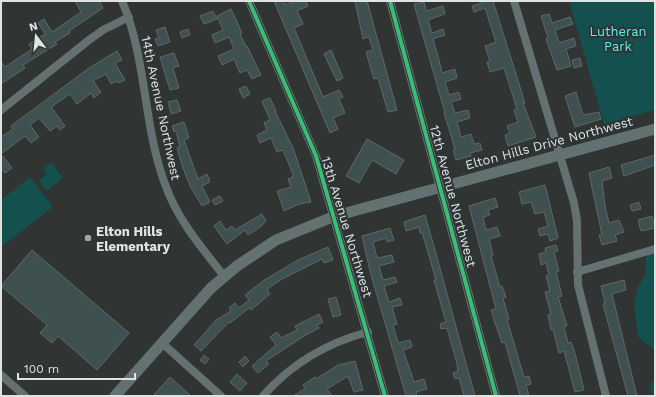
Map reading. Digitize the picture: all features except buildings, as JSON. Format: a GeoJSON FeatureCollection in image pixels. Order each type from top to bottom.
{"type":"FeatureCollection","features":[{"type":"Feature","properties":{"kind":"main road","name":"Elton Hills Drive Northwest"},"geometry":{"type":"LineString","coordinates":[[115,396],[200,299],[224,276],[276,240],[335,216],[440,186],[655,129]]}},
{"type":"Feature","properties":{"kind":"street","name":"14th Avenue Northwest"},"geometry":{"type":"LineString","coordinates":[[122,1],[129,17],[135,41],[152,134],[164,182],[183,222],[224,276]]}},
{"type":"Feature","properties":{"kind":"street","name":"13th Avenue Northwest"},"geometry":{"type":"LineString","coordinates":[[249,1],[316,156],[335,216],[385,396]]}},
{"type":"Feature","properties":{"kind":"street","name":"12th Avenue Northwest"},"geometry":{"type":"LineString","coordinates":[[390,1],[496,396]]}},
{"type":"Feature","properties":{"kind":"street"},"geometry":{"type":"LineString","coordinates":[[514,1],[561,155],[576,214],[577,272],[582,307],[606,396]]}},
{"type":"Feature","properties":{"kind":"street"},"geometry":{"type":"LineString","coordinates":[[1,110],[89,40],[129,17]]}},
{"type":"Feature","properties":{"kind":"street"},"geometry":{"type":"LineString","coordinates":[[577,272],[655,249]]}},
{"type":"Feature","properties":{"kind":"street"},"geometry":{"type":"LineString","coordinates":[[263,396],[285,374],[308,357],[336,342],[368,332]]}},
{"type":"Feature","properties":{"kind":"street"},"geometry":{"type":"LineString","coordinates":[[162,343],[221,396]]}},
{"type":"Feature","properties":{"kind":"street"},"geometry":{"type":"LineString","coordinates":[[1,375],[25,396]]}},
{"type":"Feature","properties":{"kind":"green space","name":"Lutheran Park"},"geometry":{"type":"Polygon","coordinates":[[[569,1],[655,1],[655,110],[604,124],[569,1]]]}},
{"type":"Feature","properties":{"kind":"green space"},"geometry":{"type":"Polygon","coordinates":[[[51,162],[63,178],[47,191],[39,181],[47,174],[43,169],[51,162]]]}},
{"type":"Feature","properties":{"kind":"green space"},"geometry":{"type":"Polygon","coordinates":[[[30,177],[53,207],[1,247],[1,200],[30,177]]]}},
{"type":"Feature","properties":{"kind":"green space"},"geometry":{"type":"Polygon","coordinates":[[[655,244],[655,350],[638,337],[634,304],[638,287],[645,275],[646,257],[652,245],[655,244]]]}},
{"type":"Feature","properties":{"kind":"green space"},"geometry":{"type":"Polygon","coordinates":[[[655,375],[655,396],[654,396],[649,389],[655,375]]]}},
{"type":"Feature","properties":{"kind":"cycle path"},"geometry":{"type":"LineString","coordinates":[[249,1],[316,156],[385,396]]}},
{"type":"Feature","properties":{"kind":"cycle path"},"geometry":{"type":"LineString","coordinates":[[390,1],[496,396]]}},
{"type":"Feature","properties":{"kind":"place","name":"Elton Hills Elementary"},"geometry":{"type":"Point","coordinates":[88,238]}}]}
